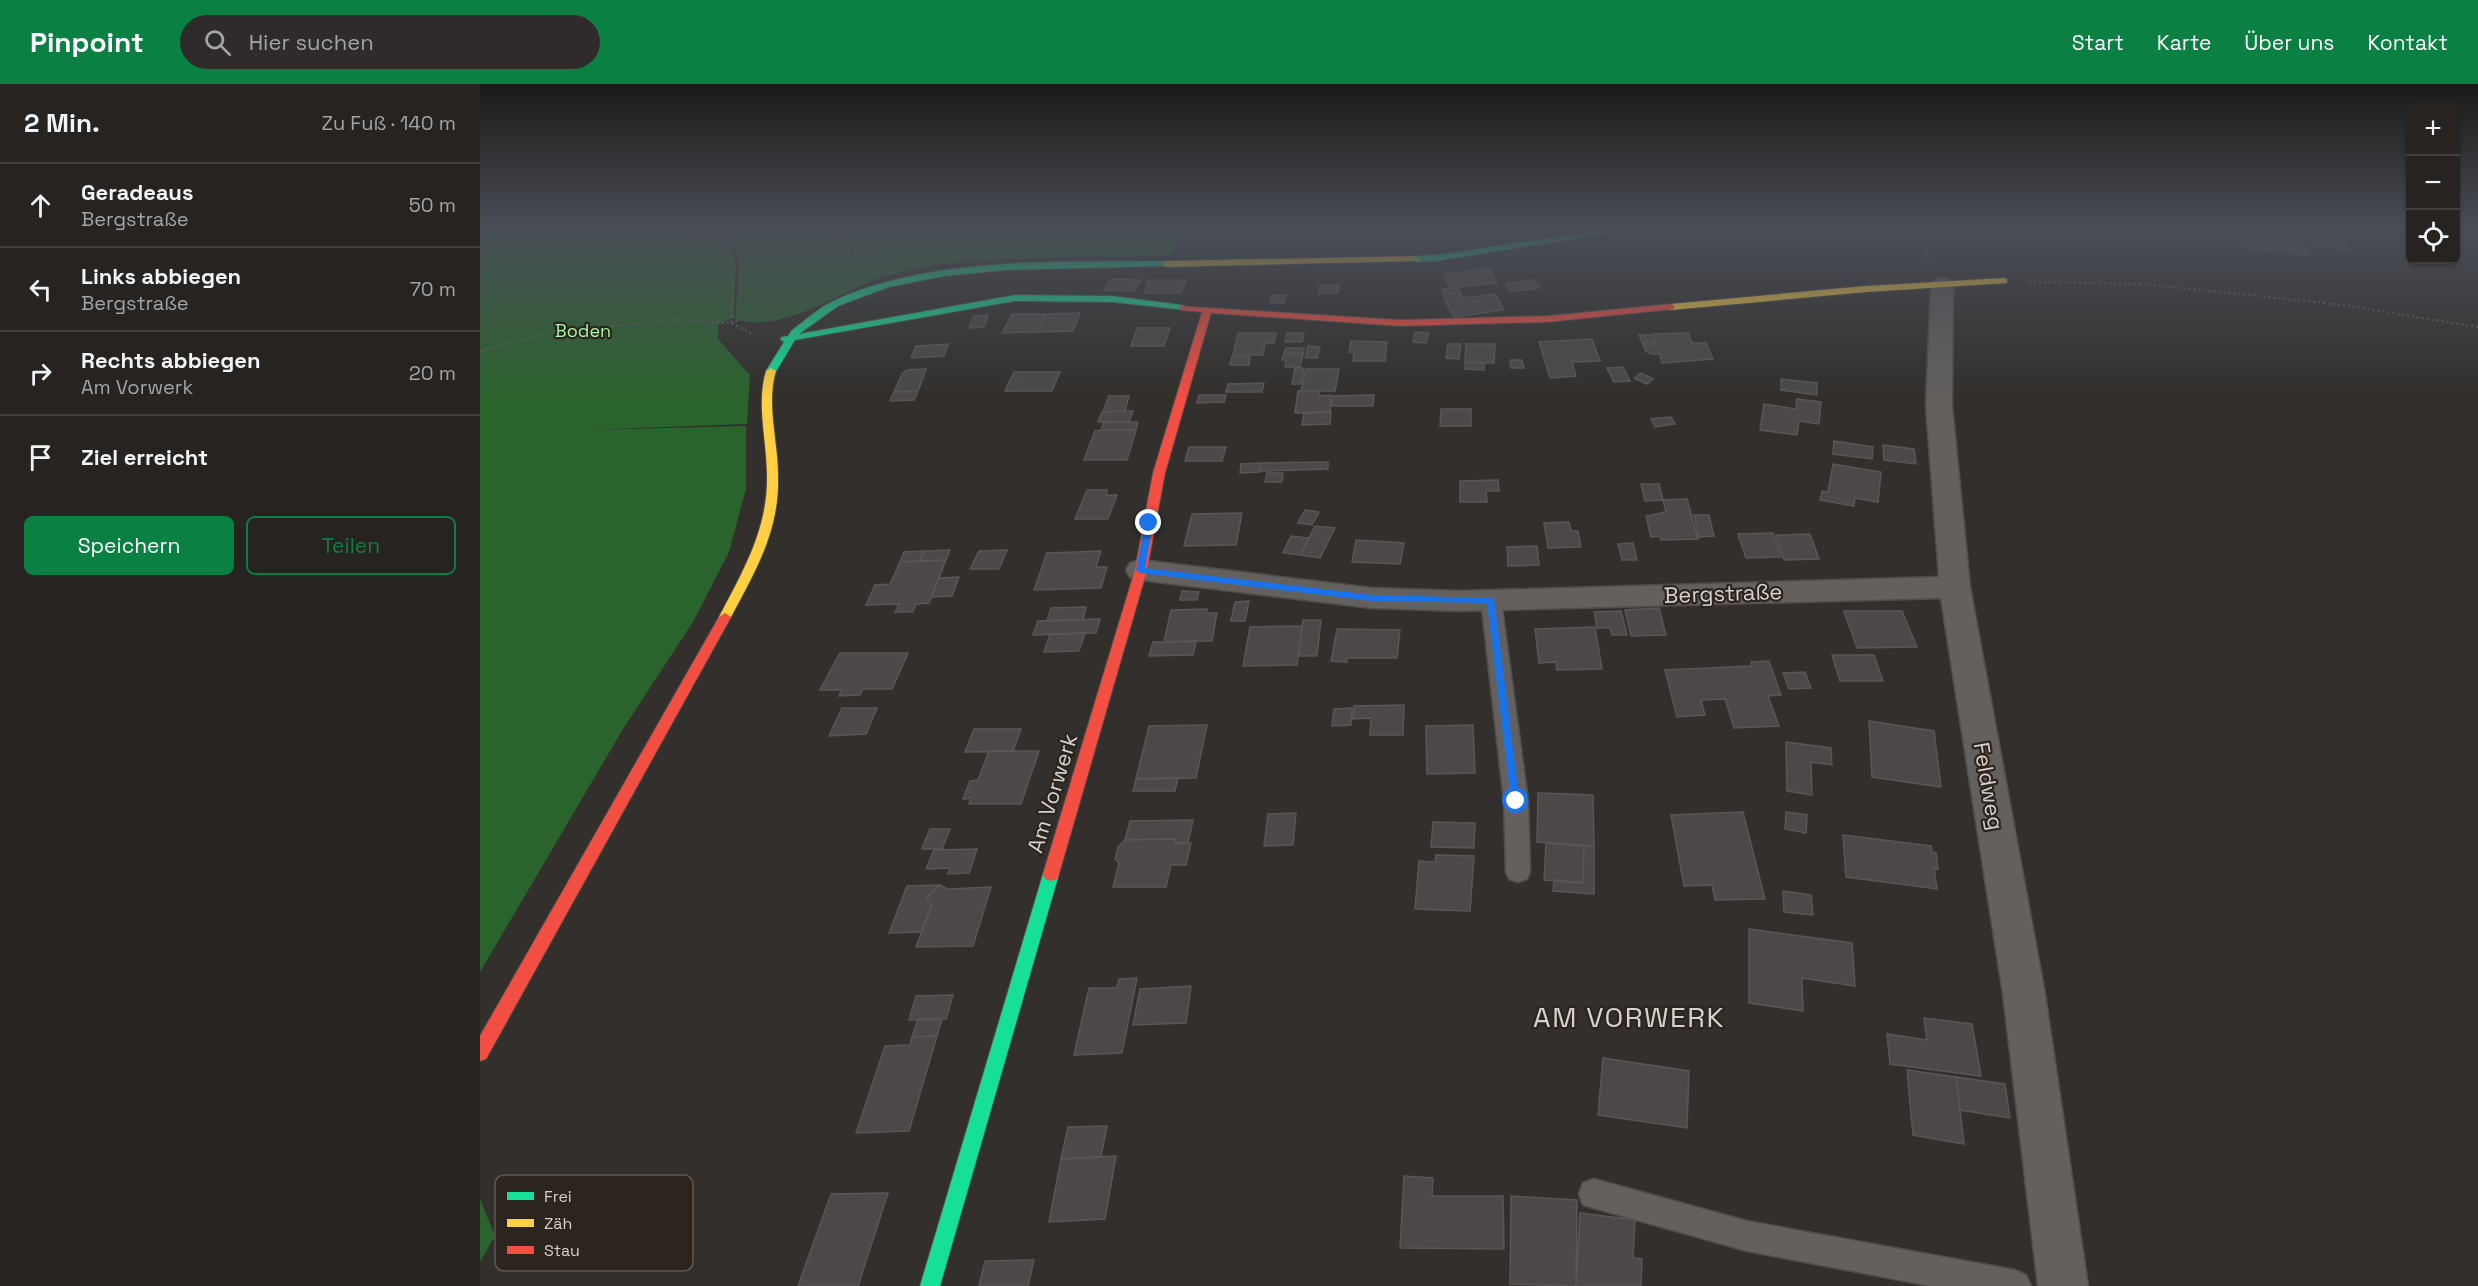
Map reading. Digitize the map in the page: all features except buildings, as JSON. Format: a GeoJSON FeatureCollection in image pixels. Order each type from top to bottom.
{"type":"FeatureCollection","features":[{"type":"Feature","properties":{"kind":"street"},"geometry":{"type":"LineString","coordinates":[[480,1053],[708,650],[754,560],[768,524],[772,494],[766,387],[768,370],[785,339],[815,316],[838,303],[885,285]]}},
{"type":"Feature","properties":{"kind":"street"},"geometry":{"type":"LineString","coordinates":[[785,339],[1015,298],[1112,299],[1207,310],[1400,323],[1548,319],[1866,289],[1940,285]]}},
{"type":"Feature","properties":{"kind":"street","name":"Feldweg"},"geometry":{"type":"LineString","coordinates":[[1942,285],[1939,406],[1955,586],[2024,993],[2063,1286]]}},
{"type":"Feature","properties":{"kind":"street","name":"Am Vorwerk"},"geometry":{"type":"LineString","coordinates":[[930,1286],[1140,570],[1159,473],[1207,310]]}},
{"type":"Feature","properties":{"kind":"street","name":"Bergstraße"},"geometry":{"type":"LineString","coordinates":[[1140,570],[1372,598],[1491,600],[1955,586]]}},
{"type":"Feature","properties":{"kind":"lane"},"geometry":{"type":"LineString","coordinates":[[1491,600],[1516,801],[1518,872]]}},
{"type":"Feature","properties":{"kind":"lane"},"geometry":{"type":"LineString","coordinates":[[1594,1194],[1747,1236],[2015,1286]]}},
{"type":"Feature","properties":{"kind":"path"},"geometry":{"type":"LineString","coordinates":[[480,351],[552,332],[670,320],[731,323],[734,285]]}},
{"type":"Feature","properties":{"kind":"path"},"geometry":{"type":"LineString","coordinates":[[2153,285],[2343,305],[2478,327]]}},
{"type":"Feature","properties":{"kind":"green space","name":"Boden"},"geometry":{"type":"Polygon","coordinates":[[[480,285],[735,285],[734,318],[718,324],[718,339],[750,375],[747,424],[584,430],[746,426],[746,489],[729,552],[693,622],[623,729],[480,972],[480,285]]]}},
{"type":"Feature","properties":{"kind":"green space"},"geometry":{"type":"Polygon","coordinates":[[[737,285],[863,285],[806,311],[787,317],[752,322],[735,319],[737,285]]]}},
{"type":"Feature","properties":{"kind":"green space"},"geometry":{"type":"Polygon","coordinates":[[[480,1199],[495,1236],[480,1262],[480,1199]]]}},
{"type":"Feature","properties":{"kind":"traffic: fast"},"geometry":{"type":"LineString","coordinates":[[771,371],[795,332],[835,304],[886,285]]}},
{"type":"Feature","properties":{"kind":"traffic: fast"},"geometry":{"type":"LineString","coordinates":[[785,339],[1015,298],[1112,299],[1182,308]]}},
{"type":"Feature","properties":{"kind":"traffic: fast"},"geometry":{"type":"LineString","coordinates":[[930,1286],[1051,874]]}},
{"type":"Feature","properties":{"kind":"traffic: slow"},"geometry":{"type":"LineString","coordinates":[[1671,307],[1933,285]]}},
{"type":"Feature","properties":{"kind":"traffic: slow"},"geometry":{"type":"LineString","coordinates":[[725,617],[759,549],[771,510],[773,475],[766,387],[771,371]]}},
{"type":"Feature","properties":{"kind":"traffic: jam"},"geometry":{"type":"LineString","coordinates":[[1182,308],[1400,323],[1548,319],[1671,307]]}},
{"type":"Feature","properties":{"kind":"traffic: jam"},"geometry":{"type":"LineString","coordinates":[[1051,874],[1141,570],[1159,473],[1207,310]]}},
{"type":"Feature","properties":{"kind":"traffic: jam"},"geometry":{"type":"LineString","coordinates":[[480,1053],[725,617]]}},
{"type":"Feature","properties":{"kind":"district","name":"AM VORWERK"},"geometry":{"type":"Point","coordinates":[1629,1017]}},
{"type":"Feature","properties":{"kind":"route"},"geometry":{"type":"LineString","coordinates":[[1149,523],[1140,570],[1287,590],[1372,598],[1491,600],[1507,714],[1516,801]]}}]}
